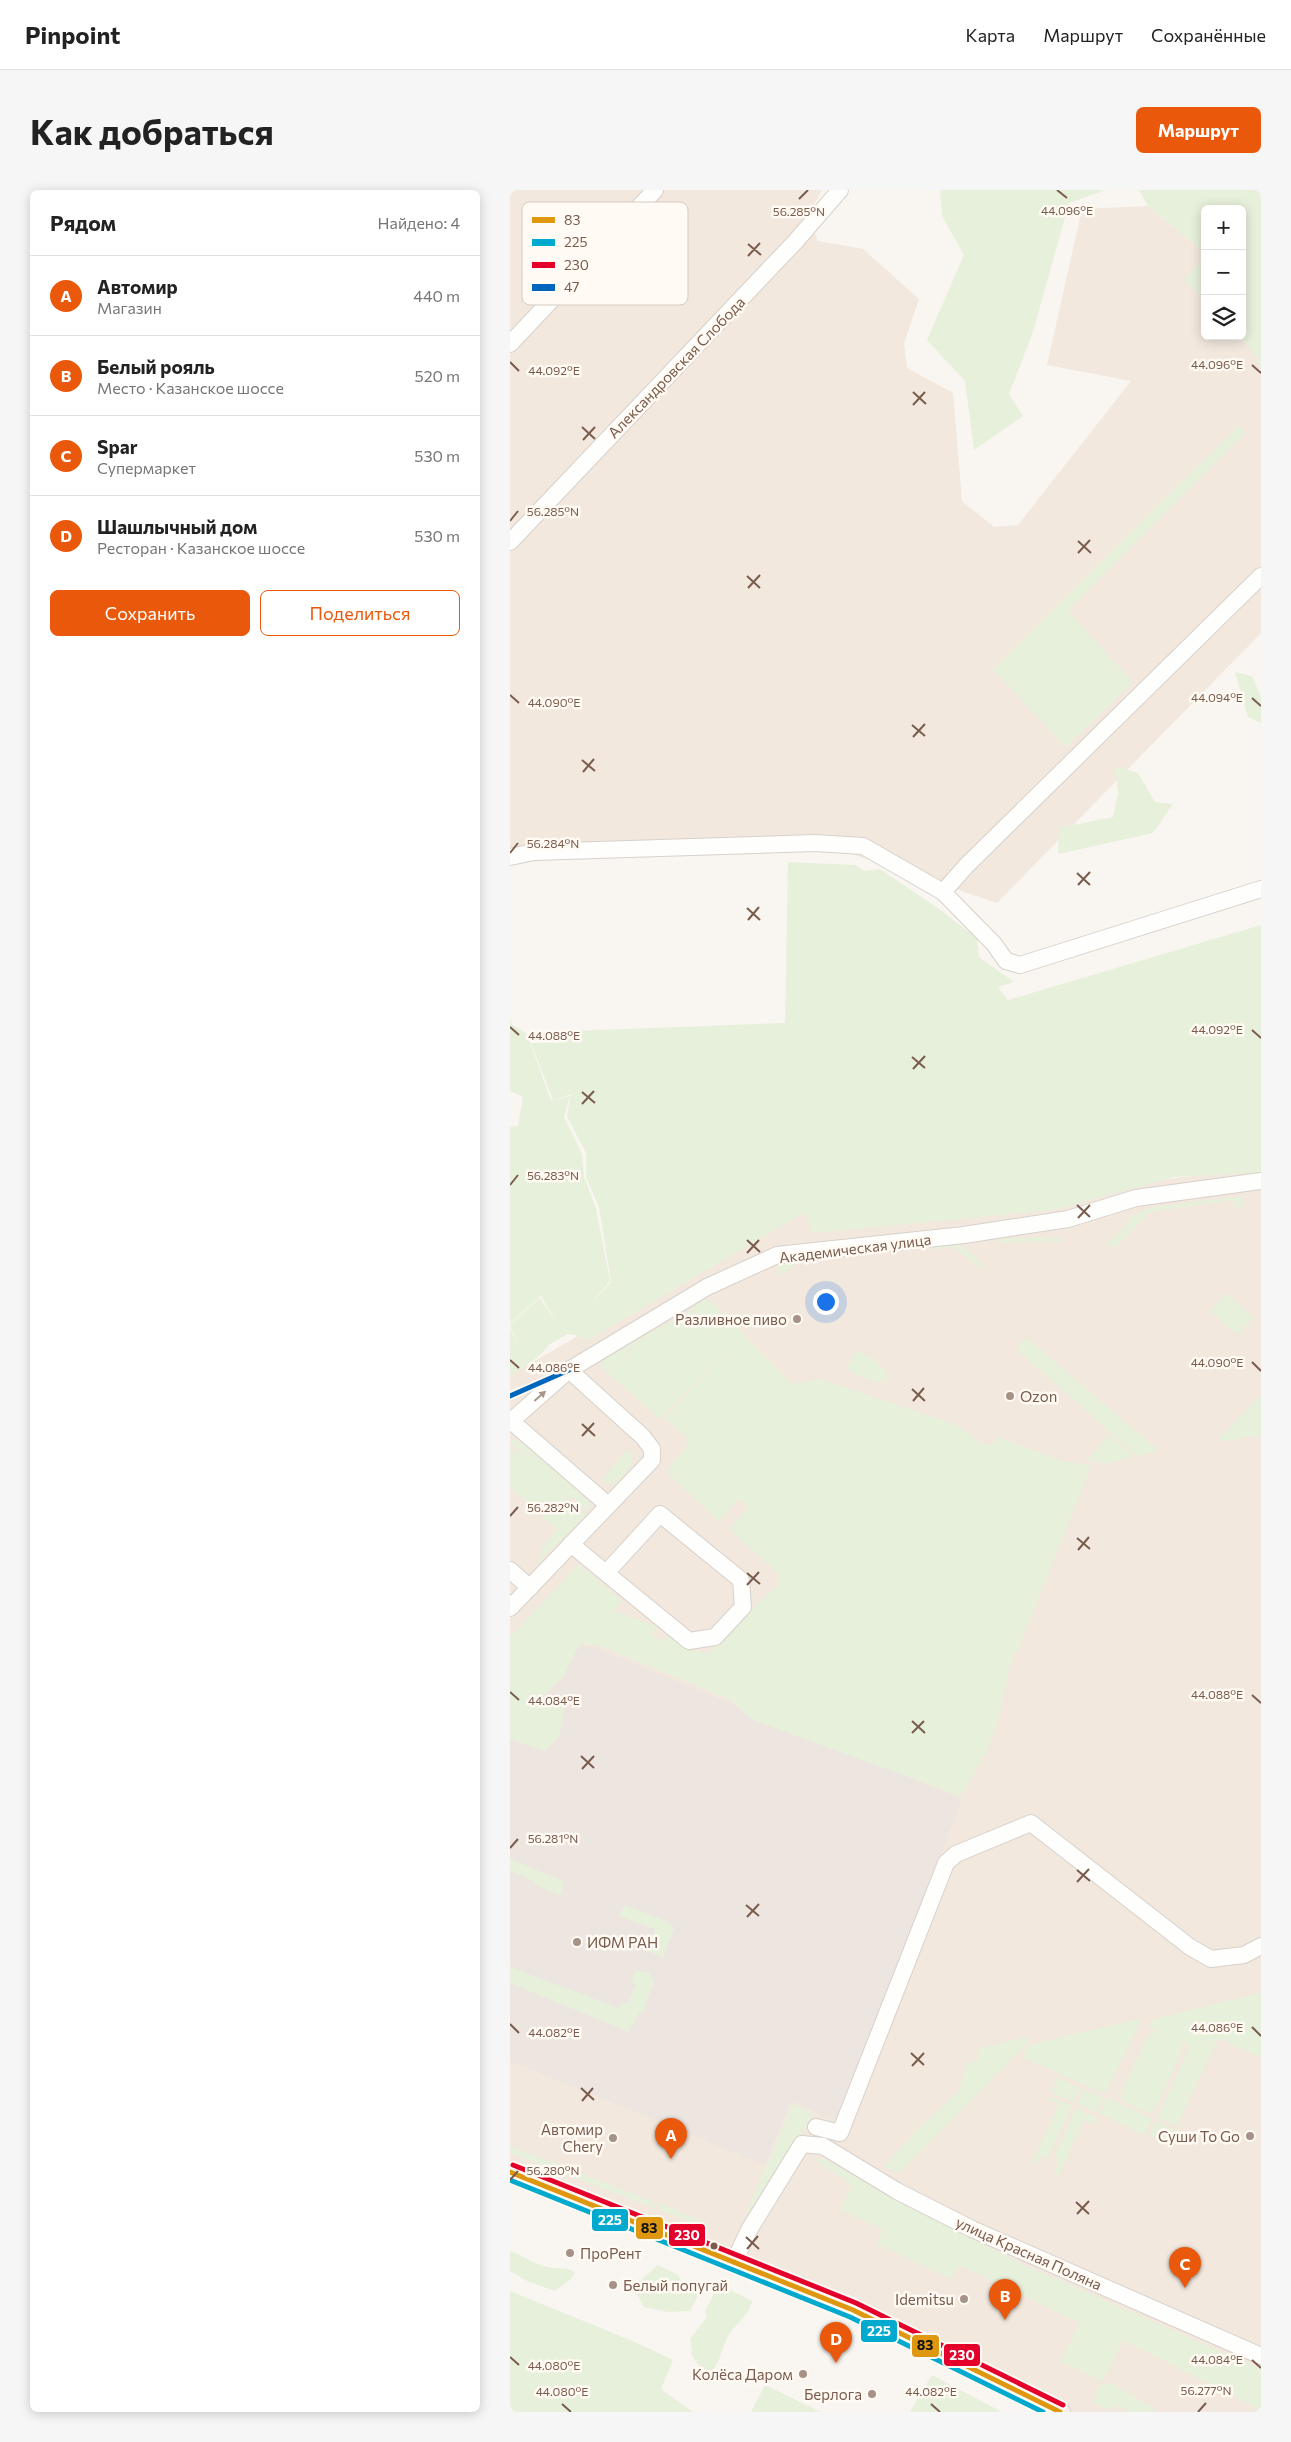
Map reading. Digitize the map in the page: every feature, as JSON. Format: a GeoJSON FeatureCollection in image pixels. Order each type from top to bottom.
{"type":"FeatureCollection","features":[{"type":"Feature","properties":{"kind":"main road"},"geometry":{"type":"LineString","coordinates":[[510,2172],[853,2310],[1060,2412]]}},
{"type":"Feature","properties":{"kind":"street"},"geometry":{"type":"LineString","coordinates":[[644,202],[655,190]]}},
{"type":"Feature","properties":{"kind":"street","name":"Александровская Слобода"},"geometry":{"type":"LineString","coordinates":[[510,542],[795,242],[840,190]]}},
{"type":"Feature","properties":{"kind":"street"},"geometry":{"type":"LineString","coordinates":[[510,344],[547,305]]}},
{"type":"Feature","properties":{"kind":"street"},"geometry":{"type":"LineString","coordinates":[[943,892],[967,865],[1261,576]]}},
{"type":"Feature","properties":{"kind":"street"},"geometry":{"type":"LineString","coordinates":[[510,857],[534,852],[815,844],[863,846],[943,892],[994,944],[1006,961],[1020,965],[1261,889]]}},
{"type":"Feature","properties":{"kind":"street","name":"Академическая улица"},"geometry":{"type":"LineString","coordinates":[[511,1422],[569,1370],[707,1288],[777,1255],[964,1235],[1068,1219],[1136,1198],[1261,1181]]}},
{"type":"Feature","properties":{"kind":"street"},"geometry":{"type":"LineString","coordinates":[[510,1608],[652,1460],[652,1449],[643,1437],[569,1370]]}},
{"type":"Feature","properties":{"kind":"street"},"geometry":{"type":"LineString","coordinates":[[511,1422],[608,1505]]}},
{"type":"Feature","properties":{"kind":"street"},"geometry":{"type":"LineString","coordinates":[[571,1544],[606,1573],[689,1641],[715,1637],[743,1607],[741,1580],[660,1514],[606,1573]]}},
{"type":"Feature","properties":{"kind":"street"},"geometry":{"type":"LineString","coordinates":[[510,1570],[530,1588]]}},
{"type":"Feature","properties":{"kind":"street"},"geometry":{"type":"LineString","coordinates":[[816,2127],[840,2134],[946,1863],[956,1854],[1031,1823],[1190,1947],[1211,1958],[1244,1955],[1261,1946]]}},
{"type":"Feature","properties":{"kind":"street","name":"улица Красная Поляна"},"geometry":{"type":"LineString","coordinates":[[734,2262],[749,2230],[802,2144],[822,2146],[896,2191],[972,2229],[1261,2356]]}},
{"type":"Feature","properties":{"kind":"shaded area"},"geometry":{"type":"Polygon","coordinates":[[[510,190],[822,190],[808,216],[818,241],[863,249],[919,299],[904,343],[907,368],[953,393],[962,501],[994,527],[1018,525],[1131,381],[1047,365],[1082,209],[1148,206],[1201,250],[1201,261],[1184,280],[1201,297],[1201,340],[1243,340],[1257,356],[1261,371],[1261,633],[997,903],[837,849],[510,859],[510,190]]]}},
{"type":"Feature","properties":{"kind":"shaded area"},"geometry":{"type":"Polygon","coordinates":[[[1261,1167],[1261,2412],[1072,2412],[510,2184],[510,1375],[840,1186],[1061,1193],[1261,1167]]]}},
{"type":"Feature","properties":{"kind":"shaded area","name":"ИФМ РАН"},"geometry":{"type":"Polygon","coordinates":[[[584,1645],[591,1646],[962,1799],[838,2122],[791,2101],[765,2165],[510,2061],[510,1690],[584,1645]]]}},
{"type":"Feature","properties":{"kind":"green space"},"geometry":{"type":"Polygon","coordinates":[[[940,190],[1106,190],[1069,203],[1033,332],[1009,394],[1023,416],[974,450],[965,381],[927,340],[964,255],[942,216],[940,190]]]}},
{"type":"Feature","properties":{"kind":"green space"},"geometry":{"type":"Polygon","coordinates":[[[1139,190],[1261,190],[1261,371],[1257,356],[1243,340],[1246,340],[1246,205],[1201,205],[1201,250],[1148,206],[1139,190]]]}},
{"type":"Feature","properties":{"kind":"green space"},"geometry":{"type":"Polygon","coordinates":[[[1201,261],[1201,297],[1184,280],[1201,261]]]}},
{"type":"Feature","properties":{"kind":"green space"},"geometry":{"type":"Polygon","coordinates":[[[1239,425],[1245,433],[1068,611],[1133,682],[1066,747],[993,670],[1239,425]]]}},
{"type":"Feature","properties":{"kind":"green space"},"geometry":{"type":"Polygon","coordinates":[[[1235,672],[1252,676],[1261,697],[1261,723],[1248,717],[1235,672]]]}},
{"type":"Feature","properties":{"kind":"green space"},"geometry":{"type":"Polygon","coordinates":[[[1115,766],[1138,773],[1155,802],[1173,804],[1153,833],[1058,854],[1059,828],[1113,817],[1118,794],[1115,766]]]}},
{"type":"Feature","properties":{"kind":"green space"},"geometry":{"type":"Polygon","coordinates":[[[788,862],[855,865],[865,871],[880,869],[939,909],[977,938],[979,957],[1014,982],[998,987],[1008,1000],[1261,925],[1261,1172],[1174,1177],[1054,1210],[813,1233],[805,1212],[588,1340],[568,1334],[550,1344],[538,1357],[510,1376],[510,1327],[519,1349],[510,1324],[540,1298],[558,1325],[541,1296],[510,1323],[510,1127],[518,1126],[523,1097],[510,1091],[510,1017],[511,1024],[527,1034],[551,1101],[553,1100],[531,1043],[556,1043],[573,1031],[785,1023],[788,862]],[[571,1094],[554,1100],[570,1096],[564,1117],[582,1154],[584,1176],[596,1209],[610,1281],[588,1307],[611,1282],[599,1207],[586,1177],[586,1153],[567,1116],[571,1094]]]}},
{"type":"Feature","properties":{"kind":"green space"},"geometry":{"type":"Polygon","coordinates":[[[1242,1196],[1243,1205],[1235,1211],[1234,1200],[1150,1212],[1115,1248],[1108,1244],[1107,1241],[1112,1240],[1135,1214],[1152,1207],[1242,1196]]]}},
{"type":"Feature","properties":{"kind":"green space"},"geometry":{"type":"Polygon","coordinates":[[[1040,1237],[1061,1239],[1061,1242],[997,1243],[997,1239],[1040,1237]]]}},
{"type":"Feature","properties":{"kind":"green space"},"geometry":{"type":"Polygon","coordinates":[[[957,1242],[984,1265],[981,1269],[954,1247],[914,1250],[913,1246],[957,1242]]]}},
{"type":"Feature","properties":{"kind":"green space"},"geometry":{"type":"Polygon","coordinates":[[[877,1248],[877,1253],[813,1258],[791,1268],[783,1276],[776,1268],[799,1255],[877,1248]]]}},
{"type":"Feature","properties":{"kind":"green space"},"geometry":{"type":"Polygon","coordinates":[[[1226,1293],[1253,1317],[1238,1335],[1210,1311],[1226,1293]]]}},
{"type":"Feature","properties":{"kind":"green space"},"geometry":{"type":"Polygon","coordinates":[[[708,1298],[792,1384],[820,1379],[959,1426],[980,1443],[991,1445],[998,1437],[1059,1460],[1091,1466],[1019,1647],[1011,1662],[1000,1713],[993,1735],[978,1766],[960,1796],[753,1720],[727,1698],[597,1645],[584,1644],[582,1640],[564,1676],[543,1697],[565,1703],[560,1735],[545,1751],[510,1739],[510,1637],[579,1564],[622,1601],[613,1611],[658,1627],[651,1635],[663,1642],[670,1635],[686,1649],[707,1654],[778,1584],[779,1574],[729,1529],[748,1507],[738,1499],[719,1521],[670,1476],[669,1467],[685,1450],[688,1439],[665,1418],[730,1350],[660,1419],[609,1374],[644,1336],[692,1310],[726,1346],[691,1307],[708,1298]]]}},
{"type":"Feature","properties":{"kind":"green space"},"geometry":{"type":"Polygon","coordinates":[[[643,1336],[608,1373],[601,1366],[605,1359],[643,1336]]]}},
{"type":"Feature","properties":{"kind":"green space"},"geometry":{"type":"Polygon","coordinates":[[[1026,1337],[1159,1451],[1137,1456],[1016,1349],[1026,1337]]]}},
{"type":"Feature","properties":{"kind":"green space"},"geometry":{"type":"Polygon","coordinates":[[[856,1351],[866,1354],[879,1364],[888,1377],[886,1381],[870,1380],[859,1376],[847,1367],[856,1351]]]}},
{"type":"Feature","properties":{"kind":"green space"},"geometry":{"type":"Polygon","coordinates":[[[1261,1395],[1261,1435],[1216,1442],[1261,1395]]]}},
{"type":"Feature","properties":{"kind":"green space"},"geometry":{"type":"Polygon","coordinates":[[[1109,1435],[1134,1456],[1109,1463],[1086,1461],[1109,1435]]]}},
{"type":"Feature","properties":{"kind":"green space"},"geometry":{"type":"Polygon","coordinates":[[[513,1439],[522,1442],[590,1502],[588,1511],[571,1497],[573,1493],[568,1498],[586,1514],[537,1564],[543,1546],[557,1529],[510,1487],[510,1448],[517,1454],[514,1458],[523,1448],[575,1492],[523,1447],[519,1451],[510,1443],[513,1439]]]}},
{"type":"Feature","properties":{"kind":"green space"},"geometry":{"type":"Polygon","coordinates":[[[626,1450],[631,1454],[632,1465],[615,1484],[603,1482],[603,1478],[626,1450]]]}},
{"type":"Feature","properties":{"kind":"green space"},"geometry":{"type":"Polygon","coordinates":[[[510,1859],[561,1880],[564,1884],[560,1895],[535,1885],[534,1881],[510,1871],[510,1859]]]}},
{"type":"Feature","properties":{"kind":"green space"},"geometry":{"type":"Polygon","coordinates":[[[624,1905],[669,1922],[674,1929],[663,1958],[648,1951],[655,1929],[619,1916],[624,1905]]]}},
{"type":"Feature","properties":{"kind":"green space"},"geometry":{"type":"Polygon","coordinates":[[[510,1967],[619,2008],[622,2003],[628,2003],[635,1985],[631,1981],[636,1970],[650,1973],[654,1982],[643,2011],[639,2013],[629,2032],[510,1983],[510,1967]]]}},
{"type":"Feature","properties":{"kind":"green space"},"geometry":{"type":"Polygon","coordinates":[[[1261,1993],[1261,2057],[1218,2038],[1177,2126],[1158,2117],[1190,2046],[1180,2041],[1182,2051],[1155,2110],[1148,2113],[1123,2101],[1121,2093],[1148,2035],[1157,2031],[1167,2035],[1150,2027],[1154,2019],[1261,1993]]]}},
{"type":"Feature","properties":{"kind":"green space"},"geometry":{"type":"Polygon","coordinates":[[[1142,2018],[1105,2094],[1024,2058],[1025,2051],[1029,2045],[1142,2018]]]}},
{"type":"Feature","properties":{"kind":"green space"},"geometry":{"type":"Polygon","coordinates":[[[1028,2037],[1029,2042],[899,2173],[883,2167],[917,2130],[960,2090],[967,2063],[977,2060],[979,2048],[1028,2037]]]}},
{"type":"Feature","properties":{"kind":"green space"},"geometry":{"type":"Polygon","coordinates":[[[1058,2078],[1080,2088],[1073,2102],[1051,2092],[1058,2078]]]}},
{"type":"Feature","properties":{"kind":"green space"},"geometry":{"type":"Polygon","coordinates":[[[1084,2090],[1103,2097],[1098,2113],[1077,2104],[1084,2090]]]}},
{"type":"Feature","properties":{"kind":"green space"},"geometry":{"type":"Polygon","coordinates":[[[1049,2096],[1072,2106],[1048,2158],[1041,2155],[1037,2165],[1032,2163],[1059,2104],[1048,2099],[1049,2096]]]}},
{"type":"Feature","properties":{"kind":"green space"},"geometry":{"type":"Polygon","coordinates":[[[1106,2097],[1152,2119],[1145,2135],[1101,2114],[1106,2097]]]}},
{"type":"Feature","properties":{"kind":"green space"},"geometry":{"type":"Polygon","coordinates":[[[793,2104],[814,2115],[752,2213],[747,2211],[793,2104]]]}},
{"type":"Feature","properties":{"kind":"green space"},"geometry":{"type":"Polygon","coordinates":[[[1076,2108],[1097,2118],[1094,2125],[1084,2120],[1059,2176],[1054,2173],[1059,2163],[1055,2161],[1058,2156],[1055,2155],[1076,2108]]]}},
{"type":"Feature","properties":{"kind":"green space"},"geometry":{"type":"Polygon","coordinates":[[[1156,2121],[1175,2130],[1169,2145],[1149,2136],[1156,2121]]]}},
{"type":"Feature","properties":{"kind":"green space"},"geometry":{"type":"Polygon","coordinates":[[[510,2146],[652,2201],[657,2209],[510,2153],[510,2146]]]}},
{"type":"Feature","properties":{"kind":"green space"},"geometry":{"type":"Polygon","coordinates":[[[823,2158],[910,2208],[1022,2264],[1261,2369],[1261,2412],[1252,2405],[1123,2340],[1103,2381],[1060,2362],[1080,2323],[959,2265],[952,2279],[877,2244],[882,2229],[840,2210],[852,2185],[815,2160],[823,2158]]]}},
{"type":"Feature","properties":{"kind":"green space"},"geometry":{"type":"Polygon","coordinates":[[[658,2202],[707,2223],[708,2229],[660,2210],[658,2202]]]}},
{"type":"Feature","properties":{"kind":"green space"},"geometry":{"type":"Polygon","coordinates":[[[510,2251],[541,2265],[575,2272],[571,2279],[555,2291],[529,2282],[510,2271],[510,2251]]]}},
{"type":"Feature","properties":{"kind":"green space"},"geometry":{"type":"Polygon","coordinates":[[[658,2265],[678,2275],[681,2281],[689,2282],[699,2294],[690,2311],[668,2312],[644,2307],[637,2294],[639,2282],[658,2265]]]}},
{"type":"Feature","properties":{"kind":"green space"},"geometry":{"type":"Polygon","coordinates":[[[728,2289],[752,2301],[745,2315],[728,2336],[714,2368],[706,2376],[691,2354],[690,2339],[707,2317],[705,2312],[714,2293],[721,2293],[728,2289]]]}},
{"type":"Feature","properties":{"kind":"green space"},"geometry":{"type":"Polygon","coordinates":[[[510,2291],[635,2342],[673,2360],[661,2389],[693,2412],[510,2412],[510,2291]]]}},
{"type":"Feature","properties":{"kind":"green space"},"geometry":{"type":"Polygon","coordinates":[[[932,2375],[1002,2412],[910,2412],[932,2375]]]}},
{"type":"Feature","properties":{"kind":"green space"},"geometry":{"type":"Polygon","coordinates":[[[1111,2383],[1152,2407],[1157,2412],[1129,2412],[1117,2405],[1111,2410],[1093,2403],[1100,2385],[1111,2383]]]}},
{"type":"Feature","properties":{"kind":"green space"},"geometry":{"type":"Polygon","coordinates":[[[765,2385],[821,2412],[751,2412],[765,2385]]]}},
{"type":"Feature","properties":{"kind":"transit line","name":"47"},"geometry":{"type":"LineString","coordinates":[[510,1396],[569,1370]]}},
{"type":"Feature","properties":{"kind":"transit line","name":"230"},"geometry":{"type":"LineString","coordinates":[[513,2165],[856,2303],[1063,2405]]}},
{"type":"Feature","properties":{"kind":"transit line","name":"83"},"geometry":{"type":"LineString","coordinates":[[510,2172],[853,2310],[1060,2412]]}},
{"type":"Feature","properties":{"kind":"transit line","name":"225"},"geometry":{"type":"LineString","coordinates":[[510,2180],[850,2317],[1043,2412]]}},
{"type":"Feature","properties":{"kind":"place","name":"Разливное пиво"},"geometry":{"type":"Point","coordinates":[797,1319]}},
{"type":"Feature","properties":{"kind":"place","name":"Ozon"},"geometry":{"type":"Point","coordinates":[1010,1396]}},
{"type":"Feature","properties":{"kind":"place","name":"ИФМ РАН"},"geometry":{"type":"Point","coordinates":[577,1942]}},
{"type":"Feature","properties":{"kind":"place","name":"Суши To Go"},"geometry":{"type":"Point","coordinates":[1250,2136]}},
{"type":"Feature","properties":{"kind":"place","name":"Автомир Chery"},"geometry":{"type":"Point","coordinates":[613,2138]}},
{"type":"Feature","properties":{"kind":"place","name":"Автомир"},"geometry":{"type":"Point","coordinates":[671,2159]}},
{"type":"Feature","properties":{"kind":"place","name":"ПроРент"},"geometry":{"type":"Point","coordinates":[570,2253]}},
{"type":"Feature","properties":{"kind":"place","name":"Белый попугай"},"geometry":{"type":"Point","coordinates":[613,2285]}},
{"type":"Feature","properties":{"kind":"place","name":"Spar"},"geometry":{"type":"Point","coordinates":[1185,2288]}},
{"type":"Feature","properties":{"kind":"place","name":"Idemitsu"},"geometry":{"type":"Point","coordinates":[964,2299]}},
{"type":"Feature","properties":{"kind":"place","name":"Белый рояль"},"geometry":{"type":"Point","coordinates":[1005,2320]}},
{"type":"Feature","properties":{"kind":"place","name":"Шашлычный дом"},"geometry":{"type":"Point","coordinates":[836,2363]}},
{"type":"Feature","properties":{"kind":"place","name":"Колёса Даром"},"geometry":{"type":"Point","coordinates":[803,2374]}},
{"type":"Feature","properties":{"kind":"place","name":"Берлога"},"geometry":{"type":"Point","coordinates":[872,2394]}}]}
